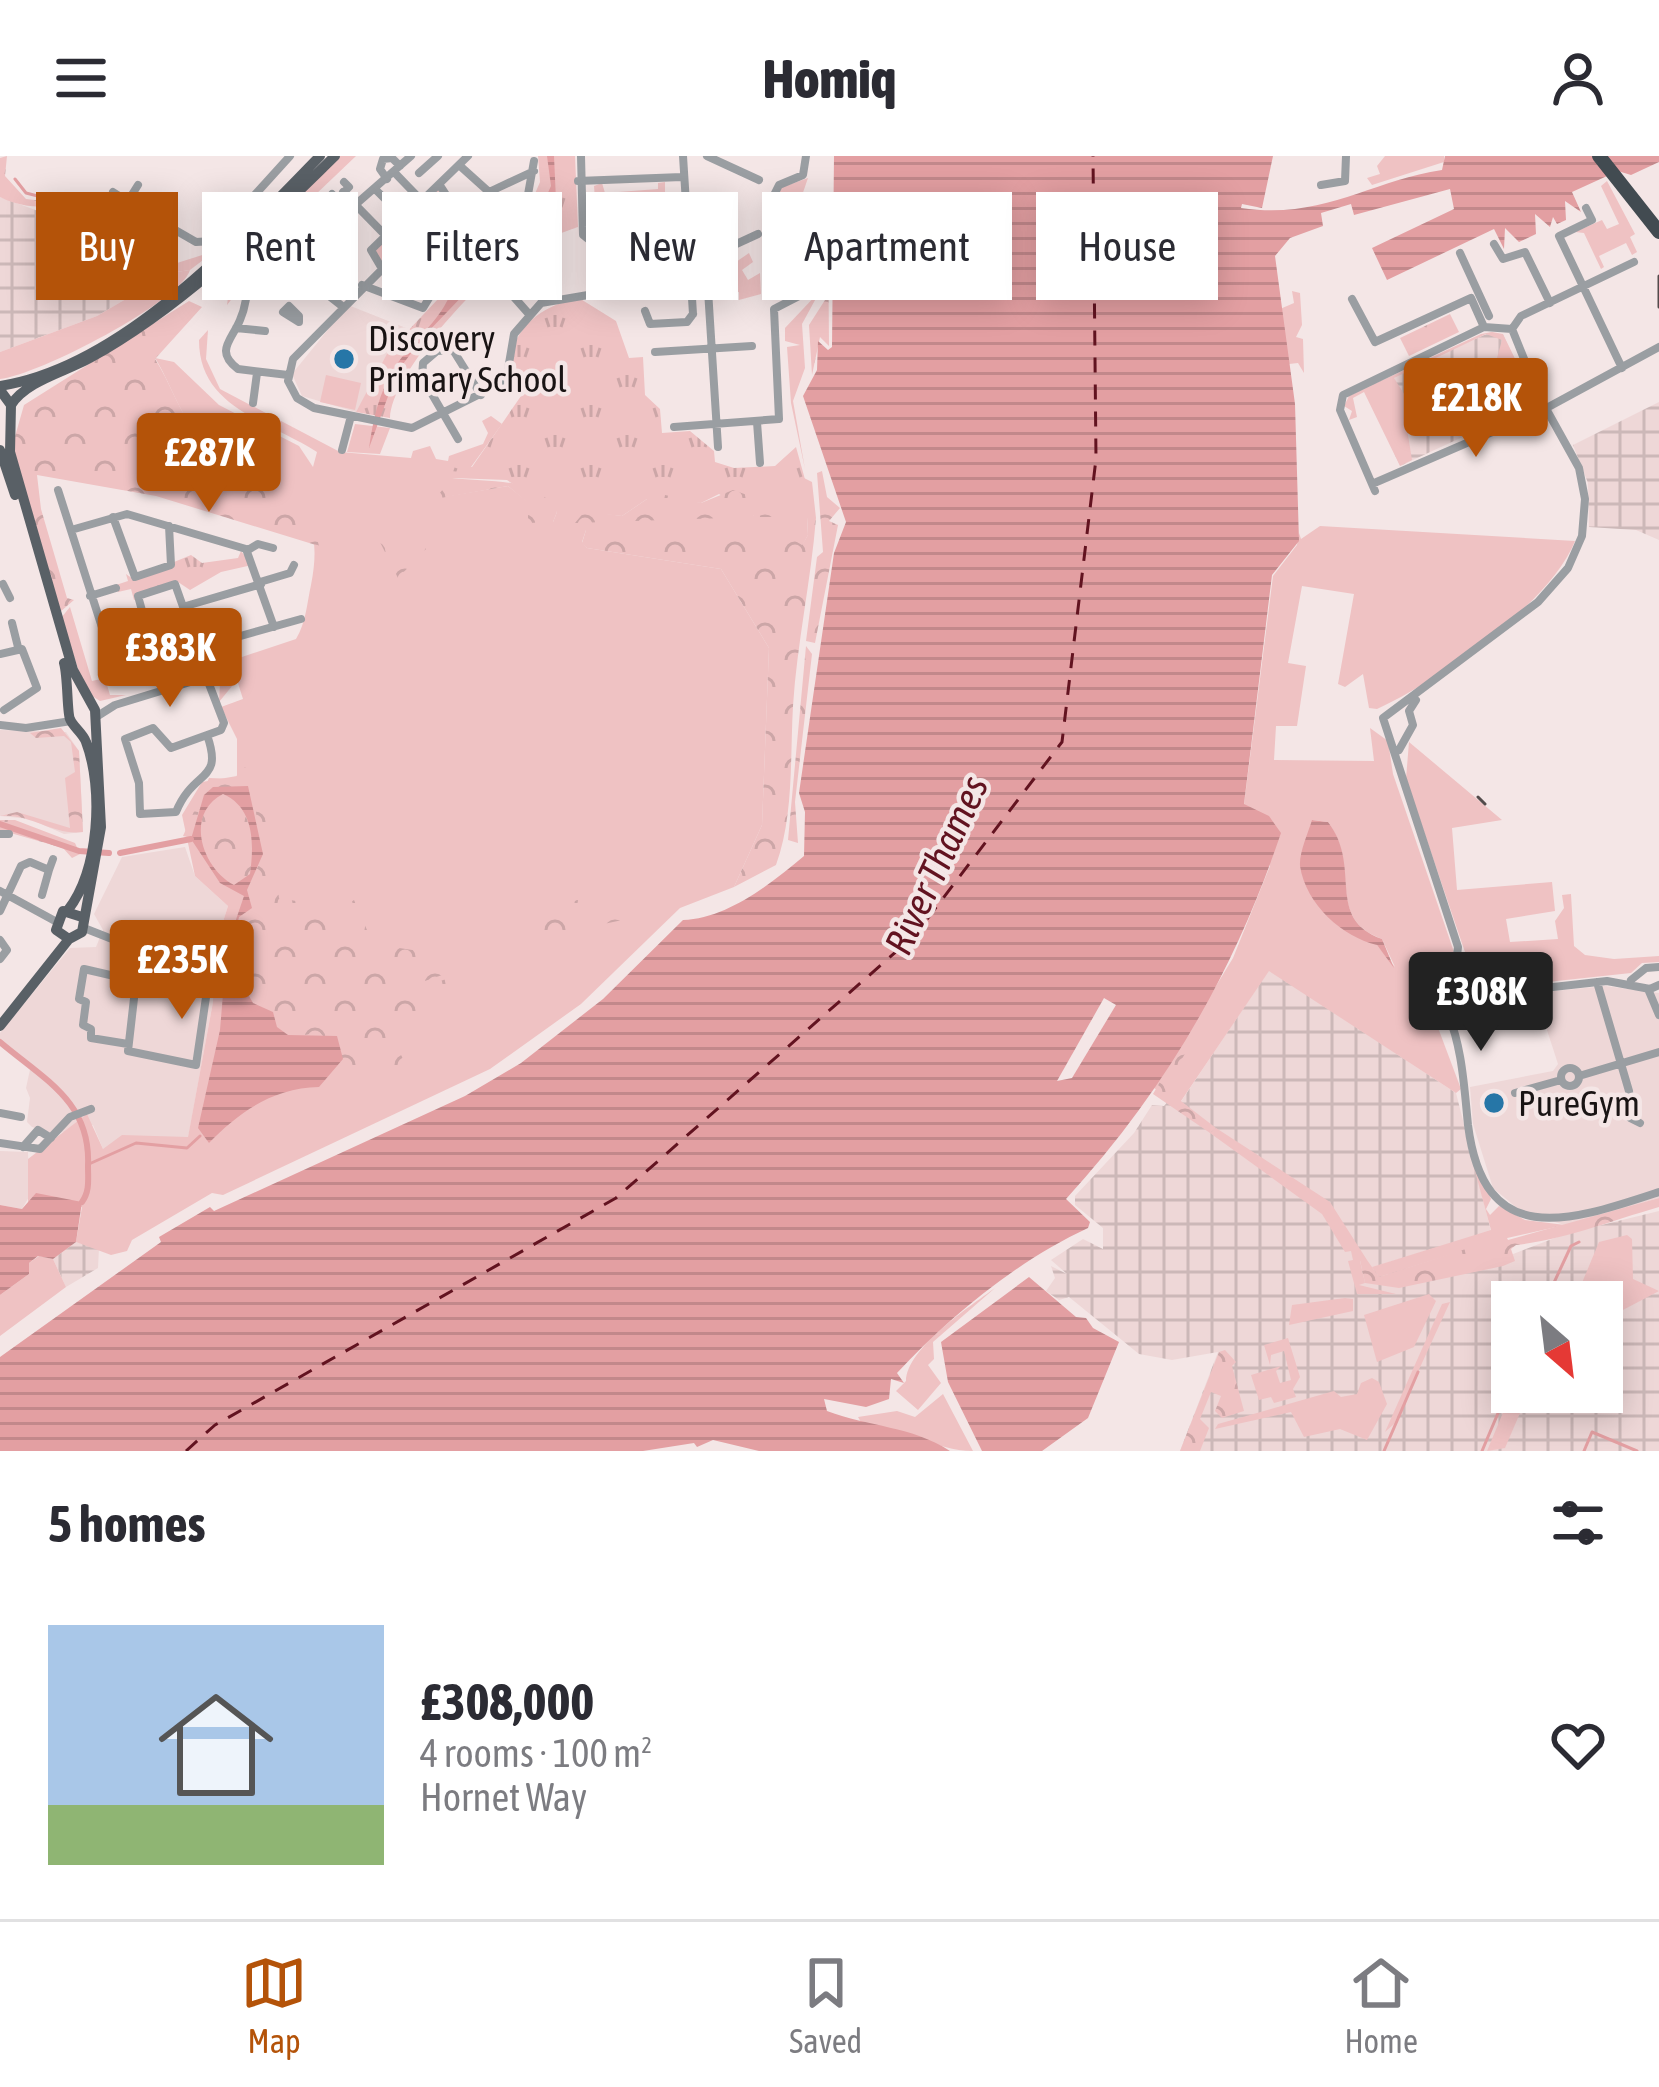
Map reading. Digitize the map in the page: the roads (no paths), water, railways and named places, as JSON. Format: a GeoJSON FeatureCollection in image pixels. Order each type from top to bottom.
{"type":"FeatureCollection","features":[{"type":"Feature","properties":{"kind":"highway"},"geometry":{"type":"LineString","coordinates":[[1599,156],[1659,229]]}},
{"type":"Feature","properties":{"kind":"main road"},"geometry":{"type":"LineString","coordinates":[[11,405],[0,388],[75,358],[159,306],[230,246],[320,156]]}},
{"type":"Feature","properties":{"kind":"main road"},"geometry":{"type":"LineString","coordinates":[[0,1015],[69,925],[94,852],[101,789],[92,712],[73,670],[10,452],[11,405],[22,391],[69,370],[167,310],[244,245],[335,156]]}},
{"type":"Feature","properties":{"kind":"main road"},"geometry":{"type":"LineString","coordinates":[[0,434],[10,420]]}},
{"type":"Feature","properties":{"kind":"main road"},"geometry":{"type":"LineString","coordinates":[[0,451],[69,681],[72,715],[87,745],[94,785],[94,852]]}},
{"type":"Feature","properties":{"kind":"main road"},"geometry":{"type":"LineString","coordinates":[[72,715],[92,712]]}},
{"type":"Feature","properties":{"kind":"main road"},"geometry":{"type":"LineString","coordinates":[[72,715],[92,712]]}},
{"type":"Feature","properties":{"kind":"main road"},"geometry":{"type":"LineString","coordinates":[[0,1026],[69,925]]}},
{"type":"Feature","properties":{"kind":"street"},"geometry":{"type":"LineString","coordinates":[[178,232],[196,242],[213,241],[290,156]]}},
{"type":"Feature","properties":{"kind":"street"},"geometry":{"type":"LineString","coordinates":[[358,204],[411,156]]}},
{"type":"Feature","properties":{"kind":"street"},"geometry":{"type":"LineString","coordinates":[[431,192],[468,156]]}},
{"type":"Feature","properties":{"kind":"street"},"geometry":{"type":"LineString","coordinates":[[581,156],[578,181],[586,230]]}},
{"type":"Feature","properties":{"kind":"street"},"geometry":{"type":"LineString","coordinates":[[683,156],[683,192]]}},
{"type":"Feature","properties":{"kind":"street"},"geometry":{"type":"LineString","coordinates":[[707,156],[733,160],[759,180]]}},
{"type":"Feature","properties":{"kind":"street"},"geometry":{"type":"LineString","coordinates":[[674,427],[757,422],[780,415],[774,308],[803,294],[803,242],[773,225],[770,205],[779,185],[805,173],[806,156]]}},
{"type":"Feature","properties":{"kind":"street"},"geometry":{"type":"LineString","coordinates":[[1321,185],[1345,181],[1346,156]]}},
{"type":"Feature","properties":{"kind":"street"},"geometry":{"type":"LineString","coordinates":[[419,173],[434,157]]}},
{"type":"Feature","properties":{"kind":"street"},"geometry":{"type":"LineString","coordinates":[[459,165],[489,191],[534,166],[529,192]]}},
{"type":"Feature","properties":{"kind":"street"},"geometry":{"type":"LineString","coordinates":[[394,172],[413,192]]}},
{"type":"Feature","properties":{"kind":"street"},"geometry":{"type":"LineString","coordinates":[[578,181],[682,177]]}},
{"type":"Feature","properties":{"kind":"street"},"geometry":{"type":"LineString","coordinates":[[439,184],[446,192]]}},
{"type":"Feature","properties":{"kind":"street"},"geometry":{"type":"LineString","coordinates":[[134,192],[138,185]]}},
{"type":"Feature","properties":{"kind":"street"},"geometry":{"type":"LineString","coordinates":[[340,189],[343,192]]}},
{"type":"Feature","properties":{"kind":"street"},"geometry":{"type":"LineString","coordinates":[[376,190],[382,196]]}},
{"type":"Feature","properties":{"kind":"street"},"geometry":{"type":"LineString","coordinates":[[358,208],[382,232]]}},
{"type":"Feature","properties":{"kind":"street"},"geometry":{"type":"LineString","coordinates":[[1586,208],[1592,220],[1559,236],[1622,368]]}},
{"type":"Feature","properties":{"kind":"street"},"geometry":{"type":"LineString","coordinates":[[738,243],[758,233]]}},
{"type":"Feature","properties":{"kind":"street"},"geometry":{"type":"LineString","coordinates":[[288,375],[314,336],[380,267],[370,254],[382,240]]}},
{"type":"Feature","properties":{"kind":"street"},"geometry":{"type":"LineString","coordinates":[[1494,244],[1505,260],[1526,252],[1550,302]]}},
{"type":"Feature","properties":{"kind":"street"},"geometry":{"type":"LineString","coordinates":[[1460,253],[1489,316]]}},
{"type":"Feature","properties":{"kind":"street"},"geometry":{"type":"LineString","coordinates":[[1452,1022],[1459,1003],[1457,942],[1399,776],[1398,751],[1383,718],[1538,602],[1557,584],[1577,549],[1585,513],[1583,483],[1512,329],[1517,319],[1634,262]]}},
{"type":"Feature","properties":{"kind":"street"},"geometry":{"type":"LineString","coordinates":[[362,285],[382,293]]}},
{"type":"Feature","properties":{"kind":"street"},"geometry":{"type":"LineString","coordinates":[[288,375],[298,398],[346,416],[412,428],[508,378],[514,334],[529,313],[558,297],[586,290]]}},
{"type":"Feature","properties":{"kind":"street"},"geometry":{"type":"LineString","coordinates":[[1352,299],[1375,342],[1471,298],[1484,327]]}},
{"type":"Feature","properties":{"kind":"street"},"geometry":{"type":"LineString","coordinates":[[241,300],[236,328],[225,343],[228,361],[257,373],[288,375]]}},
{"type":"Feature","properties":{"kind":"street"},"geometry":{"type":"LineString","coordinates":[[336,300],[342,306]]}},
{"type":"Feature","properties":{"kind":"street"},"geometry":{"type":"LineString","coordinates":[[399,300],[421,309],[427,300]]}},
{"type":"Feature","properties":{"kind":"street"},"geometry":{"type":"LineString","coordinates":[[517,300],[529,313]]}},
{"type":"Feature","properties":{"kind":"street"},"geometry":{"type":"LineString","coordinates":[[645,311],[650,324],[687,322],[693,314],[691,300]]}},
{"type":"Feature","properties":{"kind":"street"},"geometry":{"type":"LineString","coordinates":[[709,300],[718,447]]}},
{"type":"Feature","properties":{"kind":"street"},"geometry":{"type":"LineString","coordinates":[[693,314],[710,313]]}},
{"type":"Feature","properties":{"kind":"street"},"geometry":{"type":"LineString","coordinates":[[299,322],[314,336]]}},
{"type":"Feature","properties":{"kind":"street"},"geometry":{"type":"LineString","coordinates":[[1512,329],[1484,327],[1343,395],[1340,410],[1373,487],[1622,368],[1659,343]]}},
{"type":"Feature","properties":{"kind":"street"},"geometry":{"type":"LineString","coordinates":[[236,328],[252,332]]}},
{"type":"Feature","properties":{"kind":"street"},"geometry":{"type":"LineString","coordinates":[[655,352],[752,346]]}},
{"type":"Feature","properties":{"kind":"street"},"geometry":{"type":"LineString","coordinates":[[458,439],[420,372],[437,351],[448,349],[457,355],[481,395]]}},
{"type":"Feature","properties":{"kind":"street"},"geometry":{"type":"LineString","coordinates":[[254,403],[257,373]]}},
{"type":"Feature","properties":{"kind":"street"},"geometry":{"type":"LineString","coordinates":[[342,450],[346,416]]}},
{"type":"Feature","properties":{"kind":"street"},"geometry":{"type":"LineString","coordinates":[[757,422],[760,463]]}},
{"type":"Feature","properties":{"kind":"street"},"geometry":{"type":"LineString","coordinates":[[58,490],[112,668],[120,672],[301,619]]}},
{"type":"Feature","properties":{"kind":"street"},"geometry":{"type":"LineString","coordinates":[[70,530],[130,515],[248,550],[258,544],[273,548]]}},
{"type":"Feature","properties":{"kind":"street"},"geometry":{"type":"LineString","coordinates":[[113,518],[135,577],[172,566],[170,526]]}},
{"type":"Feature","properties":{"kind":"street"},"geometry":{"type":"LineString","coordinates":[[248,550],[274,627]]}},
{"type":"Feature","properties":{"kind":"street"},"geometry":{"type":"LineString","coordinates":[[186,606],[290,573],[294,565]]}},
{"type":"Feature","properties":{"kind":"street"},"geometry":{"type":"LineString","coordinates":[[1,583],[10,598]]}},
{"type":"Feature","properties":{"kind":"street"},"geometry":{"type":"LineString","coordinates":[[156,662],[138,596],[177,584],[212,675],[224,723],[207,735],[168,749],[153,728],[126,737],[139,783],[140,814],[176,812],[190,785],[214,768],[216,760],[207,735]]}},
{"type":"Feature","properties":{"kind":"street"},"geometry":{"type":"LineString","coordinates":[[90,596],[116,588]]}},
{"type":"Feature","properties":{"kind":"street"},"geometry":{"type":"LineString","coordinates":[[3,713],[36,690],[12,623]]}},
{"type":"Feature","properties":{"kind":"street"},"geometry":{"type":"LineString","coordinates":[[0,654],[18,647]]}},
{"type":"Feature","properties":{"kind":"street"},"geometry":{"type":"LineString","coordinates":[[92,712],[212,675]]}},
{"type":"Feature","properties":{"kind":"street"},"geometry":{"type":"LineString","coordinates":[[1409,711],[1421,694]]}},
{"type":"Feature","properties":{"kind":"street"},"geometry":{"type":"LineString","coordinates":[[1398,706],[1409,711],[1413,725],[1398,751]]}},
{"type":"Feature","properties":{"kind":"street"},"geometry":{"type":"LineString","coordinates":[[3,713],[48,724],[72,715]]}},
{"type":"Feature","properties":{"kind":"street"},"geometry":{"type":"LineString","coordinates":[[1393,736],[1405,735]]}},
{"type":"Feature","properties":{"kind":"street"},"geometry":{"type":"LineString","coordinates":[[42,895],[52,859]]}},
{"type":"Feature","properties":{"kind":"street"},"geometry":{"type":"LineString","coordinates":[[0,911],[4,893],[21,866],[31,862],[49,870]]}},
{"type":"Feature","properties":{"kind":"street"},"geometry":{"type":"LineString","coordinates":[[4,893],[102,939],[204,965],[209,977],[196,1066],[91,1038],[91,1029],[82,1024],[86,1002],[79,999],[85,969],[137,987]]}},
{"type":"Feature","properties":{"kind":"street"},"geometry":{"type":"LineString","coordinates":[[0,940],[7,950],[0,959]]}},
{"type":"Feature","properties":{"kind":"street"},"geometry":{"type":"LineString","coordinates":[[132,1050],[137,987],[148,954]]}},
{"type":"Feature","properties":{"kind":"street"},"geometry":{"type":"LineString","coordinates":[[1630,981],[1657,968]]}},
{"type":"Feature","properties":{"kind":"street"},"geometry":{"type":"LineString","coordinates":[[1455,973],[1439,996],[1452,1022],[1472,1142],[1486,1185],[1503,1205],[1530,1218],[1560,1221],[1659,1192]]}},
{"type":"Feature","properties":{"kind":"street"},"geometry":{"type":"LineString","coordinates":[[1641,973],[1659,1015]]}},
{"type":"Feature","properties":{"kind":"street"},"geometry":{"type":"LineString","coordinates":[[1445,986],[1476,993],[1630,981],[1659,989]]}},
{"type":"Feature","properties":{"kind":"street"},"geometry":{"type":"LineString","coordinates":[[1597,982],[1631,1096]]}},
{"type":"Feature","properties":{"kind":"street"},"geometry":{"type":"LineString","coordinates":[[1444,1005],[1476,993]]}},
{"type":"Feature","properties":{"kind":"street"},"geometry":{"type":"LineString","coordinates":[[1515,1093],[1561,1080],[1567,1069],[1579,1076],[1659,1052]]}},
{"type":"Feature","properties":{"kind":"street"},"geometry":{"type":"LineString","coordinates":[[0,1142],[40,1149],[73,1115],[88,1110]]}},
{"type":"Feature","properties":{"kind":"street"},"geometry":{"type":"LineString","coordinates":[[0,1113],[21,1117]]}},
{"type":"Feature","properties":{"kind":"street"},"geometry":{"type":"LineString","coordinates":[[23,1147],[38,1130],[51,1138]]}},
{"type":"Feature","properties":{"kind":"water"},"geometry":{"type":"Polygon","coordinates":[[[547,156],[554,156],[556,192],[548,192],[547,156]]]}},
{"type":"Feature","properties":{"kind":"water","name":"River Thames"},"geometry":{"type":"Polygon","coordinates":[[[834,156],[1273,156],[1262,208],[1242,204],[1241,208],[1297,209],[1442,170],[1445,156],[1659,156],[1659,162],[1631,175],[1618,171],[1572,192],[1581,212],[1565,201],[1566,220],[1557,224],[1553,217],[1550,227],[1535,214],[1536,234],[1519,242],[1505,228],[1504,249],[1494,229],[1387,280],[1372,248],[1454,209],[1450,189],[1354,215],[1351,204],[1321,213],[1323,226],[1290,238],[1275,256],[1295,404],[1299,541],[1272,575],[1244,804],[1269,816],[1281,833],[1242,934],[1193,1028],[1135,1116],[1066,1199],[1090,1222],[1088,1228],[1010,1273],[962,1311],[897,1373],[904,1383],[891,1379],[889,1399],[866,1407],[824,1399],[827,1411],[921,1436],[950,1451],[759,1451],[713,1440],[697,1447],[694,1443],[643,1451],[0,1451],[0,1357],[161,1242],[159,1237],[210,1207],[214,1211],[465,1096],[521,1063],[603,999],[683,920],[732,906],[804,856],[805,812],[799,793],[834,553],[846,522],[803,396],[817,370],[818,341],[828,350],[832,347],[832,300],[1012,300],[1012,192],[834,192],[834,156]]]}},
{"type":"Feature","properties":{"kind":"water"},"geometry":{"type":"Polygon","coordinates":[[[447,300],[459,300],[397,372],[369,448],[389,376],[447,300]]]}},
{"type":"Feature","properties":{"kind":"water"},"geometry":{"type":"Polygon","coordinates":[[[248,786],[263,854],[247,890],[252,908],[239,917],[229,961],[253,1003],[273,1012],[277,1027],[288,1035],[337,1036],[343,1059],[319,1087],[287,1092],[258,1104],[209,1143],[198,1128],[220,1030],[227,946],[244,896],[220,883],[191,839],[204,795],[213,787],[248,786]],[[223,794],[211,803],[201,827],[206,854],[234,885],[250,874],[252,851],[247,818],[223,794]]]}},
{"type":"Feature","properties":{"kind":"water"},"geometry":{"type":"Polygon","coordinates":[[[1312,820],[1328,822],[1338,839],[1354,918],[1364,930],[1382,939],[1394,968],[1377,945],[1339,927],[1310,894],[1300,861],[1312,820]]]}},
{"type":"Feature","properties":{"kind":"water"},"geometry":{"type":"Polygon","coordinates":[[[36,1193],[82,1202],[76,1242],[53,1259],[38,1256],[29,1263],[29,1274],[0,1295],[0,1205],[22,1209],[36,1193]]]}},
{"type":"Feature","properties":{"kind":"water"},"geometry":{"type":"Polygon","coordinates":[[[1029,1277],[1076,1317],[1086,1318],[1093,1328],[1119,1342],[1088,1418],[1042,1451],[982,1451],[948,1382],[941,1342],[1029,1277]]]}},
{"type":"Feature","properties":{"kind":"waterway"},"geometry":{"type":"LineString","coordinates":[[15,179],[26,193],[36,196]]}},
{"type":"Feature","properties":{"kind":"waterway"},"geometry":{"type":"LineString","coordinates":[[0,824],[79,851],[109,853]]}},
{"type":"Feature","properties":{"kind":"waterway"},"geometry":{"type":"LineString","coordinates":[[120,853],[191,839]]}},
{"type":"Feature","properties":{"kind":"waterway"},"geometry":{"type":"LineString","coordinates":[[0,1042],[62,1094],[82,1125],[88,1180],[82,1202]]}},
{"type":"Feature","properties":{"kind":"waterway"},"geometry":{"type":"LineString","coordinates":[[89,1164],[136,1143],[187,1148],[200,1136]]}},
{"type":"Feature","properties":{"kind":"waterway"},"geometry":{"type":"LineString","coordinates":[[1555,1281],[1571,1246],[1579,1242]]}},
{"type":"Feature","properties":{"kind":"waterway"},"geometry":{"type":"LineString","coordinates":[[1384,1451],[1418,1372]]}},
{"type":"Feature","properties":{"kind":"waterway"},"geometry":{"type":"LineString","coordinates":[[1482,1451],[1498,1413]]}},
{"type":"Feature","properties":{"kind":"waterway"},"geometry":{"type":"LineString","coordinates":[[1584,1451],[1592,1432],[1637,1451]]}},
{"type":"Feature","properties":{"kind":"tram line"},"geometry":{"type":"LineString","coordinates":[[1659,276],[1659,307]]}},
{"type":"Feature","properties":{"kind":"tram line"},"geometry":{"type":"LineString","coordinates":[[1478,797],[1485,804]]}},
{"type":"Feature","properties":{"kind":"place","name":"Discovery Primary School"},"geometry":{"type":"Point","coordinates":[344,359]}},
{"type":"Feature","properties":{"kind":"place","name":"PureGym"},"geometry":{"type":"Point","coordinates":[1494,1103]}}]}
